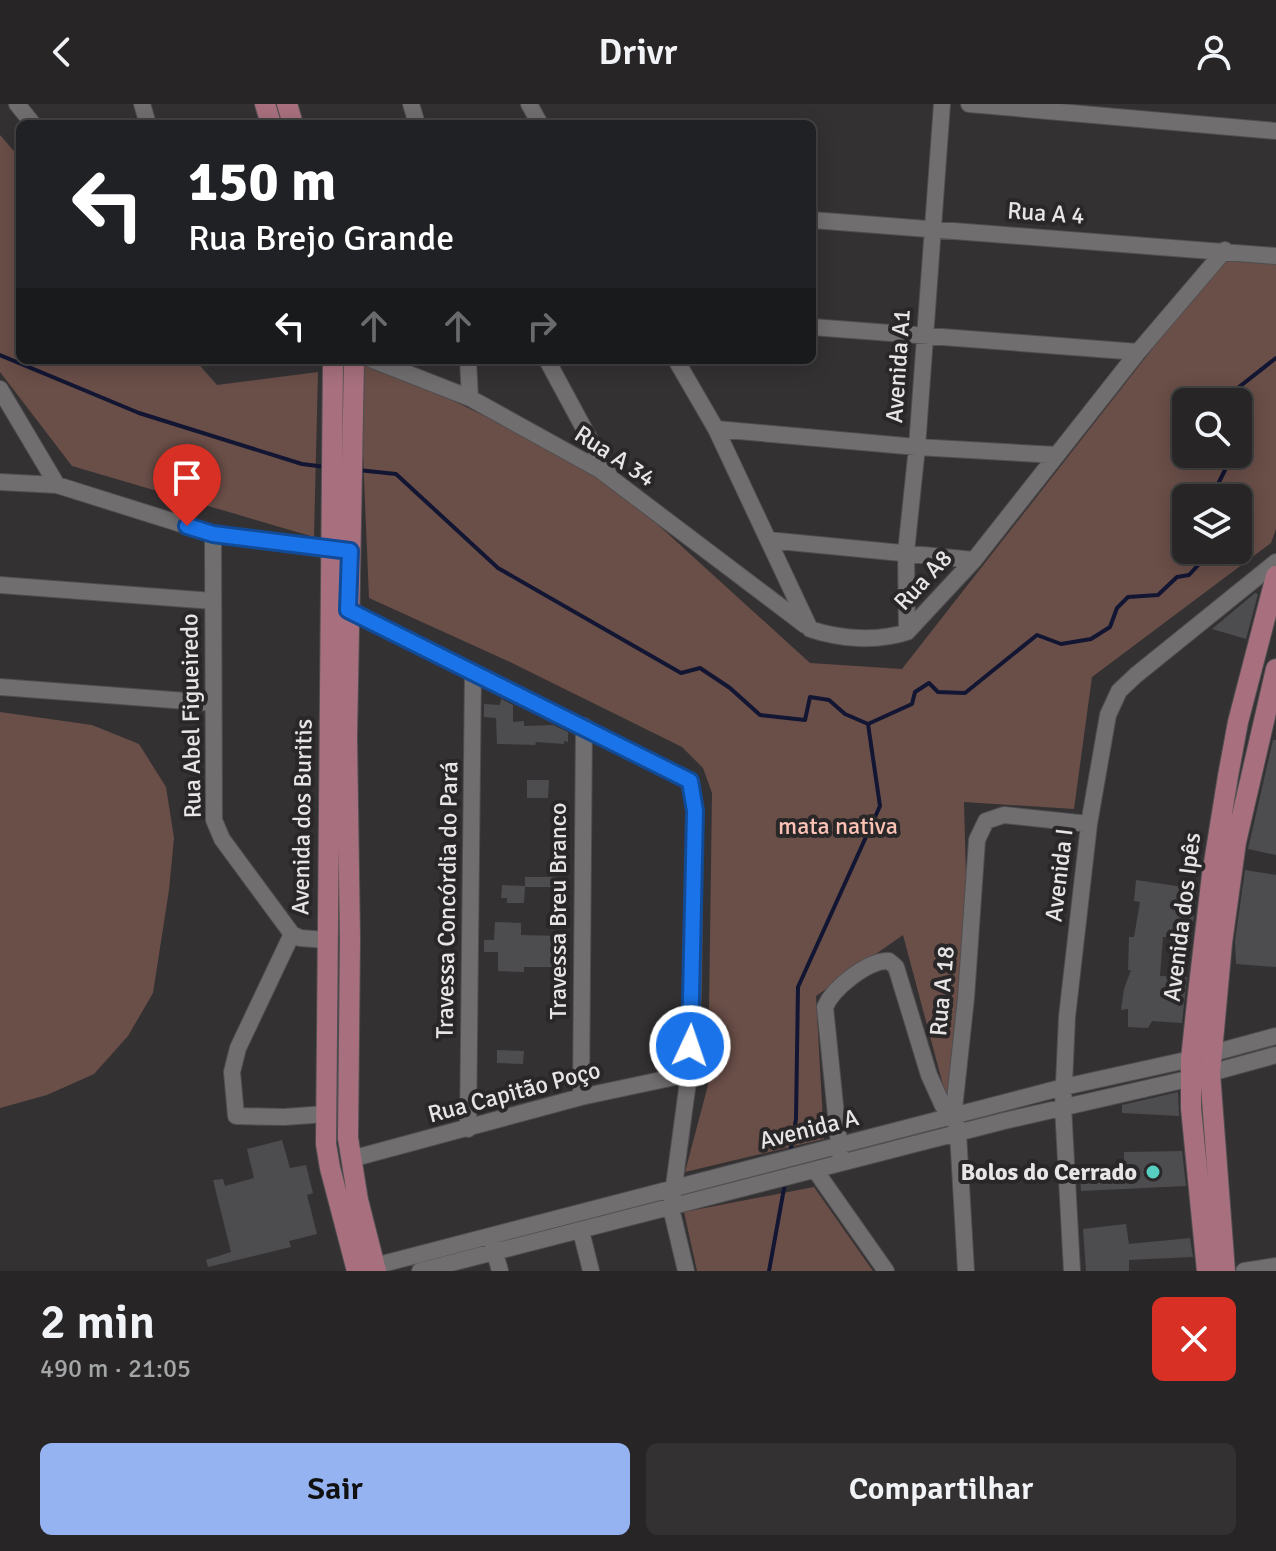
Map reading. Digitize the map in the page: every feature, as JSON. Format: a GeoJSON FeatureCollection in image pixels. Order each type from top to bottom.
{"type":"FeatureCollection","features":[{"type":"Feature","properties":{"kind":"main road","name":"Avenida dos Buritis"},"geometry":{"type":"LineString","coordinates":[[333,364],[342,468],[340,609],[327,940],[326,1114],[330,1168],[364,1270]]}},
{"type":"Feature","properties":{"kind":"main road","name":"Avenida dos Buritis"},"geometry":{"type":"LineString","coordinates":[[342,468],[354,364]]}},
{"type":"Feature","properties":{"kind":"main road","name":"Avenida dos Ipês"},"geometry":{"type":"LineString","coordinates":[[1225,1271],[1201,1066],[1205,926],[1238,722],[1276,576]]}},
{"type":"Feature","properties":{"kind":"main road","name":"Avenida dos Buritis"},"geometry":{"type":"LineString","coordinates":[[340,609],[348,1138],[358,1200],[364,1270]]}},
{"type":"Feature","properties":{"kind":"main road","name":"Avenida dos Ipês"},"geometry":{"type":"LineString","coordinates":[[1207,1271],[1191,1108],[1222,943],[1236,842],[1276,669]]}},
{"type":"Feature","properties":{"kind":"street"},"geometry":{"type":"LineString","coordinates":[[17,104],[30,120]]}},
{"type":"Feature","properties":{"kind":"street","name":"Avenida A1"},"geometry":{"type":"LineString","coordinates":[[907,632],[906,552],[917,447],[942,104]]}},
{"type":"Feature","properties":{"kind":"street"},"geometry":{"type":"LineString","coordinates":[[969,104],[1276,131]]}},
{"type":"Feature","properties":{"kind":"street","name":"Rua A 4"},"geometry":{"type":"LineString","coordinates":[[816,220],[1276,256]]}},
{"type":"Feature","properties":{"kind":"street","name":"Rua A8"},"geometry":{"type":"LineString","coordinates":[[810,629],[878,638],[907,632],[974,560],[1138,352],[1225,250]]}},
{"type":"Feature","properties":{"kind":"street"},"geometry":{"type":"LineString","coordinates":[[816,327],[1138,352]]}},
{"type":"Feature","properties":{"kind":"street","name":"Rua A 34"},"geometry":{"type":"LineString","coordinates":[[383,364],[470,398],[611,477],[810,629]]}},
{"type":"Feature","properties":{"kind":"street"},"geometry":{"type":"LineString","coordinates":[[468,364],[470,398]]}},
{"type":"Feature","properties":{"kind":"street"},"geometry":{"type":"LineString","coordinates":[[549,364],[611,477]]}},
{"type":"Feature","properties":{"kind":"street"},"geometry":{"type":"LineString","coordinates":[[678,364],[716,429],[810,629]]}},
{"type":"Feature","properties":{"kind":"street"},"geometry":{"type":"LineString","coordinates":[[0,389],[57,485]]}},
{"type":"Feature","properties":{"kind":"street"},"geometry":{"type":"LineString","coordinates":[[716,429],[917,447],[1057,455]]}},
{"type":"Feature","properties":{"kind":"street"},"geometry":{"type":"LineString","coordinates":[[0,482],[57,485],[213,534],[341,551]]}},
{"type":"Feature","properties":{"kind":"street","name":"Rua Abel Figueiredo"},"geometry":{"type":"LineString","coordinates":[[213,534],[214,820],[222,839],[292,934]]}},
{"type":"Feature","properties":{"kind":"street"},"geometry":{"type":"LineString","coordinates":[[768,540],[974,560]]}},
{"type":"Feature","properties":{"kind":"street","name":"Avenida I"},"geometry":{"type":"LineString","coordinates":[[1072,1271],[1063,1106],[1067,1017],[1089,824],[1108,715],[1119,691],[1276,562]]}},
{"type":"Feature","properties":{"kind":"street"},"geometry":{"type":"LineString","coordinates":[[0,585],[213,601]]}},
{"type":"Feature","properties":{"kind":"street"},"geometry":{"type":"LineString","coordinates":[[340,609],[584,726],[690,781],[695,826],[693,991],[689,1074],[671,1208],[686,1271]]}},
{"type":"Feature","properties":{"kind":"street","name":"Travessa Concórdia do Pará"},"geometry":{"type":"LineString","coordinates":[[468,1129],[473,672]]}},
{"type":"Feature","properties":{"kind":"street"},"geometry":{"type":"LineString","coordinates":[[0,687],[213,703]]}},
{"type":"Feature","properties":{"kind":"street","name":"Travessa Breu Branco"},"geometry":{"type":"LineString","coordinates":[[581,1097],[584,726]]}},
{"type":"Feature","properties":{"kind":"street","name":"Rua A 18"},"geometry":{"type":"LineString","coordinates":[[966,1271],[956,1120],[977,840],[982,827],[994,817],[1004,815],[1089,824]]}},
{"type":"Feature","properties":{"kind":"street"},"geometry":{"type":"LineString","coordinates":[[326,1114],[236,1116],[232,1072],[240,1043],[292,934],[327,940]]}},
{"type":"Feature","properties":{"kind":"street"},"geometry":{"type":"LineString","coordinates":[[840,1154],[825,1007],[834,991],[873,963],[889,961],[896,967],[929,1075],[943,1106],[956,1120]]}},
{"type":"Feature","properties":{"kind":"street","name":"Avenida A"},"geometry":{"type":"LineString","coordinates":[[956,1120],[1063,1106],[1201,1066],[1276,1036]]}},
{"type":"Feature","properties":{"kind":"street","name":"Avenida A"},"geometry":{"type":"LineString","coordinates":[[420,1271],[493,1243],[674,1189],[789,1159],[840,1154],[1064,1087],[1276,1055]]}},
{"type":"Feature","properties":{"kind":"street","name":"Rua Capitão Poço"},"geometry":{"type":"LineString","coordinates":[[351,1159],[581,1097],[689,1074]]}},
{"type":"Feature","properties":{"kind":"street","name":"Avenida A"},"geometry":{"type":"LineString","coordinates":[[364,1270],[493,1243],[581,1231],[815,1170],[840,1154]]}},
{"type":"Feature","properties":{"kind":"street"},"geometry":{"type":"LineString","coordinates":[[815,1170],[886,1271]]}},
{"type":"Feature","properties":{"kind":"street"},"geometry":{"type":"LineString","coordinates":[[581,1231],[591,1271]]}},
{"type":"Feature","properties":{"kind":"street"},"geometry":{"type":"LineString","coordinates":[[493,1243],[500,1271]]}},
{"type":"Feature","properties":{"kind":"street"},"geometry":{"type":"LineString","coordinates":[[1244,1271],[1276,1266]]}},
{"type":"Feature","properties":{"kind":"green space"},"geometry":{"type":"Polygon","coordinates":[[[0,135],[16,153],[16,364],[199,364],[217,385],[318,372],[314,537],[72,466],[0,372],[0,135]]]}},
{"type":"Feature","properties":{"kind":"green space","name":"mata nativa"},"geometry":{"type":"Polygon","coordinates":[[[1228,252],[1276,256],[1276,529],[1271,543],[1252,557],[1252,484],[1172,484],[1172,564],[1243,564],[1092,677],[1074,809],[964,802],[967,914],[947,1100],[903,935],[816,996],[824,1139],[685,1172],[708,1085],[712,793],[703,768],[682,747],[510,662],[369,598],[359,364],[377,364],[600,472],[810,663],[902,669],[1228,252]]]}},
{"type":"Feature","properties":{"kind":"green space"},"geometry":{"type":"Polygon","coordinates":[[[0,712],[92,725],[139,744],[166,787],[174,838],[153,993],[128,1036],[94,1074],[47,1095],[0,1108],[0,712]]]}},
{"type":"Feature","properties":{"kind":"green space"},"geometry":{"type":"Polygon","coordinates":[[[814,1187],[873,1271],[697,1271],[684,1212],[814,1187]]]}},
{"type":"Feature","properties":{"kind":"building"},"geometry":{"type":"Polygon","coordinates":[[[1255,593],[1258,594],[1246,639],[1212,629],[1255,593]]]}},
{"type":"Feature","properties":{"kind":"building"},"geometry":{"type":"Polygon","coordinates":[[[501,699],[513,705],[513,722],[524,721],[524,726],[553,725],[568,732],[568,742],[497,744],[496,718],[484,717],[484,704],[500,705],[501,699]]]}},
{"type":"Feature","properties":{"kind":"building"},"geometry":{"type":"Polygon","coordinates":[[[1273,740],[1276,740],[1276,855],[1248,849],[1273,740]]]}},
{"type":"Feature","properties":{"kind":"building"},"geometry":{"type":"Polygon","coordinates":[[[527,780],[549,780],[548,798],[527,798],[527,780]]]}},
{"type":"Feature","properties":{"kind":"building"},"geometry":{"type":"Polygon","coordinates":[[[1245,870],[1276,875],[1276,967],[1236,964],[1235,941],[1245,870]]]}},
{"type":"Feature","properties":{"kind":"building"},"geometry":{"type":"Polygon","coordinates":[[[525,877],[556,877],[556,887],[525,887],[524,903],[507,903],[507,898],[501,898],[502,885],[525,886],[525,877]]]}},
{"type":"Feature","properties":{"kind":"building"},"geometry":{"type":"Polygon","coordinates":[[[1136,880],[1197,889],[1191,939],[1163,937],[1160,976],[1187,977],[1182,1023],[1152,1021],[1148,1028],[1128,1027],[1128,1009],[1121,1010],[1131,970],[1128,970],[1129,937],[1134,937],[1140,902],[1134,901],[1136,880]]]}},
{"type":"Feature","properties":{"kind":"building"},"geometry":{"type":"Polygon","coordinates":[[[495,922],[521,923],[521,935],[564,936],[562,967],[524,967],[524,972],[498,971],[498,952],[484,952],[484,940],[494,940],[495,922]]]}},
{"type":"Feature","properties":{"kind":"building"},"geometry":{"type":"Polygon","coordinates":[[[497,1050],[524,1051],[523,1064],[497,1063],[497,1050]]]}},
{"type":"Feature","properties":{"kind":"building"},"geometry":{"type":"Polygon","coordinates":[[[1178,1092],[1179,1116],[1122,1113],[1122,1105],[1178,1092]]]}},
{"type":"Feature","properties":{"kind":"building"},"geometry":{"type":"Polygon","coordinates":[[[282,1140],[290,1168],[306,1165],[313,1193],[307,1195],[317,1234],[289,1241],[291,1247],[208,1267],[206,1260],[231,1252],[213,1180],[223,1179],[225,1186],[254,1178],[247,1149],[282,1140]]]}},
{"type":"Feature","properties":{"kind":"building"},"geometry":{"type":"Polygon","coordinates":[[[1182,1151],[1186,1186],[1081,1191],[1080,1171],[1124,1173],[1124,1152],[1182,1151]]]}},
{"type":"Feature","properties":{"kind":"building"},"geometry":{"type":"Polygon","coordinates":[[[1126,1224],[1129,1244],[1190,1238],[1193,1257],[1129,1260],[1129,1271],[1086,1271],[1083,1229],[1126,1224]]]}},
{"type":"Feature","properties":{"kind":"waterway"},"geometry":{"type":"LineString","coordinates":[[0,355],[16,362]]}},
{"type":"Feature","properties":{"kind":"waterway"},"geometry":{"type":"LineString","coordinates":[[1238,388],[1276,358]]}},
{"type":"Feature","properties":{"kind":"waterway"},"geometry":{"type":"LineString","coordinates":[[22,364],[139,413],[302,464],[326,467]]}},
{"type":"Feature","properties":{"kind":"waterway"},"geometry":{"type":"LineString","coordinates":[[1218,484],[1226,468]]}},
{"type":"Feature","properties":{"kind":"waterway"},"geometry":{"type":"LineString","coordinates":[[358,470],[396,474],[498,568],[681,673],[700,668],[730,688],[760,715],[805,720],[810,697],[829,700],[845,714],[868,724],[912,704],[915,692],[929,683],[938,692],[965,693],[1037,635],[1061,644],[1091,639],[1110,627],[1117,608],[1128,597],[1158,595],[1177,577],[1189,575],[1199,564]]}},
{"type":"Feature","properties":{"kind":"waterway"},"geometry":{"type":"LineString","coordinates":[[790,1154],[796,1119],[798,987],[880,806],[868,724]]}},
{"type":"Feature","properties":{"kind":"waterway"},"geometry":{"type":"LineString","coordinates":[[769,1271],[785,1183]]}},
{"type":"Feature","properties":{"kind":"place","name":"Bolos do Cerrado"},"geometry":{"type":"Point","coordinates":[1153,1172]}},
{"type":"Feature","properties":{"kind":"route"},"geometry":{"type":"LineString","coordinates":[[187,526],[213,534],[350,551],[348,610],[690,781],[695,811],[690,1046]]}}]}
